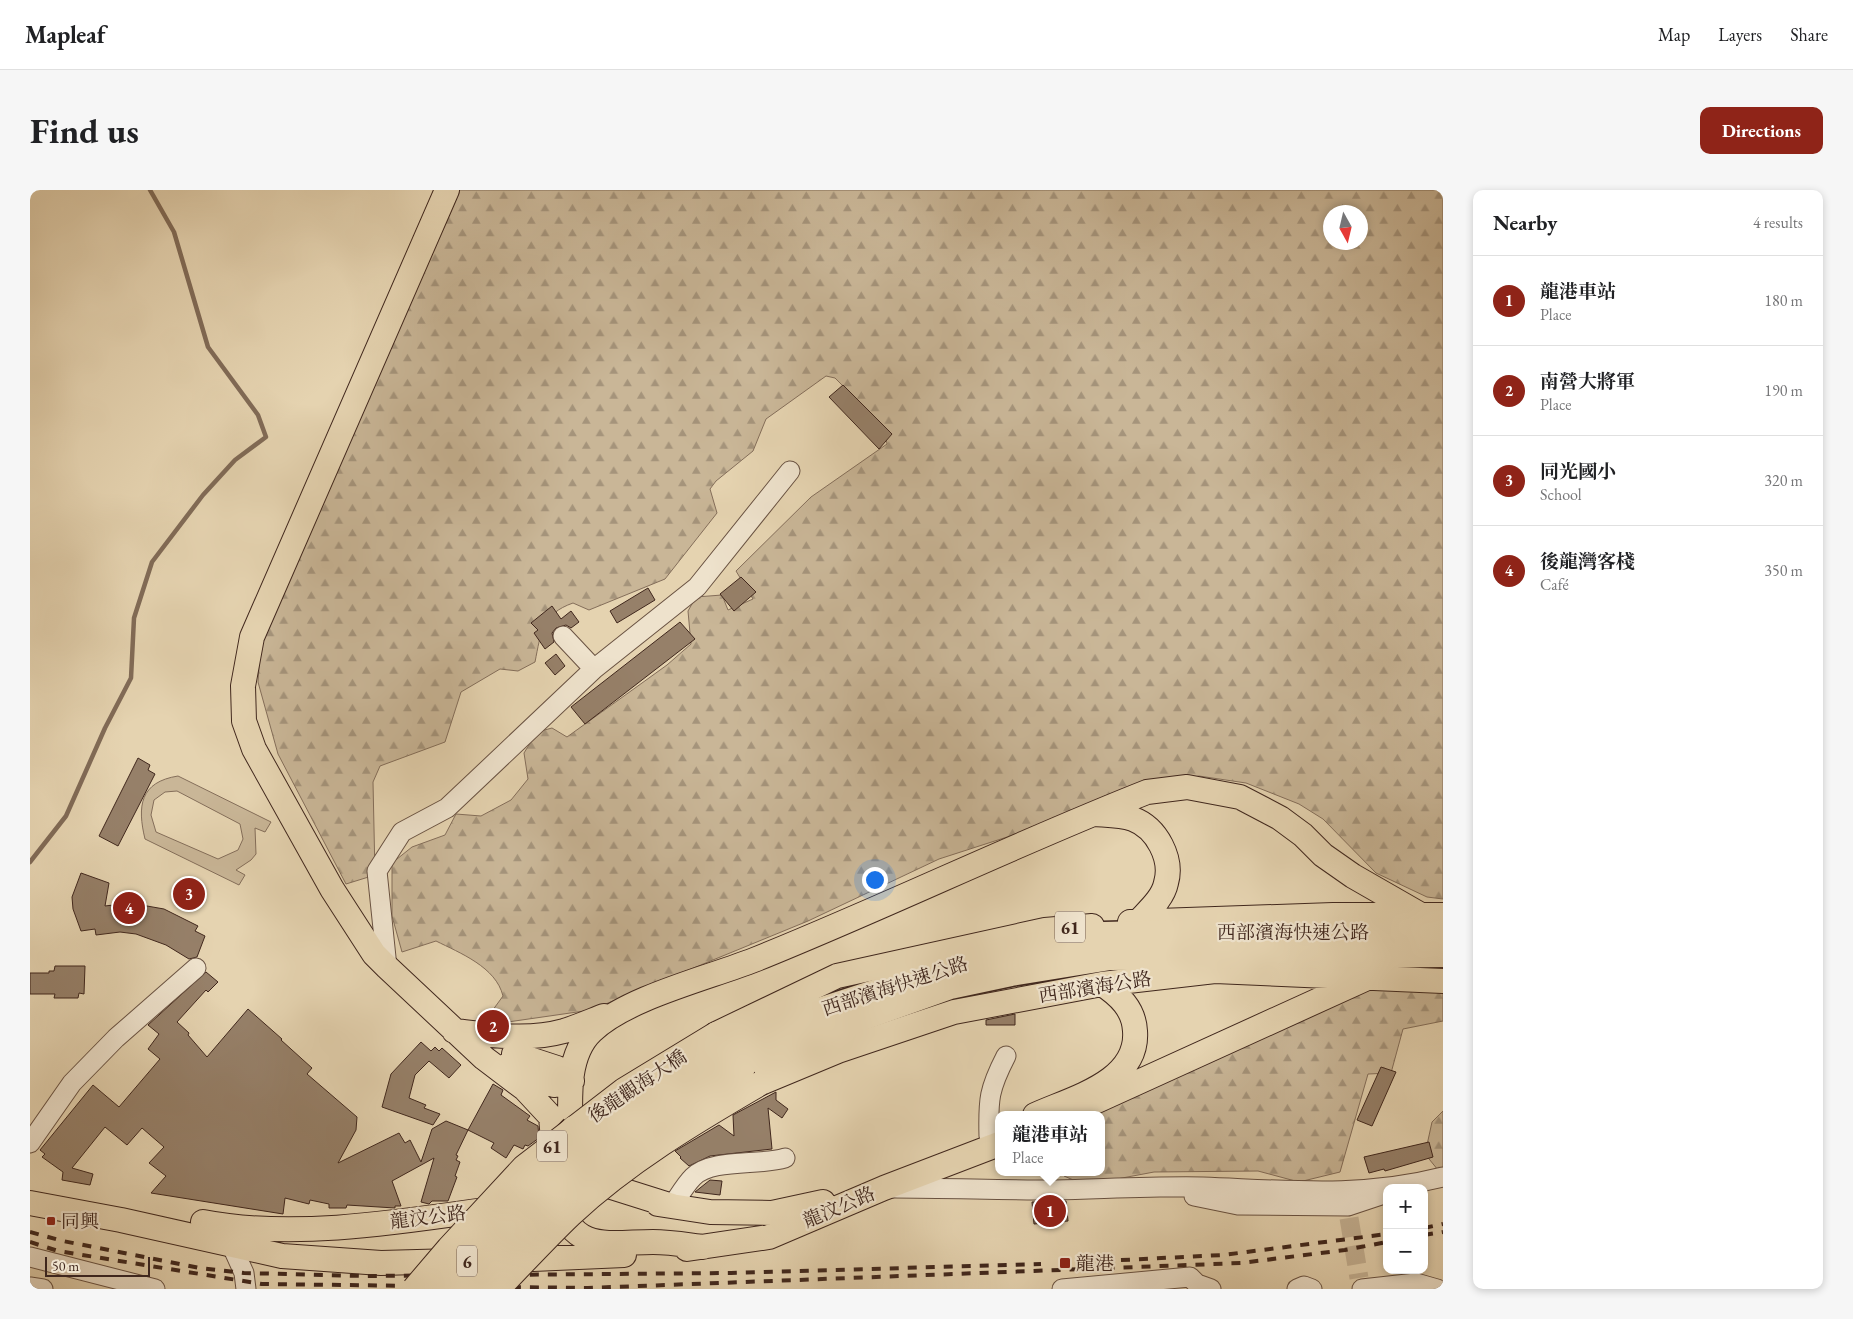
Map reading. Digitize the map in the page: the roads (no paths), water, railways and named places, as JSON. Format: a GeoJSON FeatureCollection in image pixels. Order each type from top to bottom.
{"type":"FeatureCollection","features":[{"type":"Feature","properties":{"kind":"highway","name":"西部濱海快速公路"},"geometry":{"type":"LineString","coordinates":[[470,1289],[520,1234],[583,1177],[736,1060],[819,1011],[944,969],[1016,949],[1103,935],[1300,930],[1443,932]]}},
{"type":"Feature","properties":{"kind":"highway","name":"西部濱海快速公路"},"geometry":{"type":"LineString","coordinates":[[441,1289],[486,1237],[537,1188],[580,1152],[655,1096],[736,1060],[950,986],[1011,973],[1110,957],[1443,954]]}},
{"type":"Feature","properties":{"kind":"highway"},"geometry":{"type":"LineString","coordinates":[[441,1289],[472,1244],[523,1181],[572,1142]]}},
{"type":"Feature","properties":{"kind":"main road"},"geometry":{"type":"LineString","coordinates":[[447,190],[252,637],[243,686],[244,721],[254,749],[332,889],[374,954],[484,1058],[525,1089],[551,1117],[558,1199],[563,1216],[574,1230],[586,1239],[609,1245],[653,1242],[703,1247]]}},
{"type":"Feature","properties":{"kind":"main road"},"geometry":{"type":"LineString","coordinates":[[454,1031],[506,1036],[537,1036],[563,1031],[754,960],[1092,814],[1148,792],[1187,786],[1240,797],[1280,818],[1303,835],[1323,855],[1354,876],[1432,915]]}},
{"type":"Feature","properties":{"kind":"main road"},"geometry":{"type":"LineString","coordinates":[[1092,814],[1133,819],[1149,829],[1162,844],[1167,867],[1166,884],[1157,901],[1139,921]]}},
{"type":"Feature","properties":{"kind":"main road","name":"61"},"geometry":{"type":"LineString","coordinates":[[498,1289],[571,1214],[646,1153],[691,1123],[736,1060],[837,976],[1045,930],[1139,921],[1432,915]]}},
{"type":"Feature","properties":{"kind":"main road","name":"西部濱海公路"},"geometry":{"type":"LineString","coordinates":[[736,1060],[838,1050],[954,1012],[1102,984],[1215,971],[1370,976],[1443,981]]}},
{"type":"Feature","properties":{"kind":"main road"},"geometry":{"type":"LineString","coordinates":[[1075,1111],[1370,976]]}},
{"type":"Feature","properties":{"kind":"main road"},"geometry":{"type":"LineString","coordinates":[[1044,1111],[1106,1083],[1132,1058],[1136,1043],[1135,1026],[1129,1010],[1121,997],[1102,984]]}},
{"type":"Feature","properties":{"kind":"main road"},"geometry":{"type":"LineString","coordinates":[[558,1199],[572,1142],[572,1081],[576,1057],[591,1031],[625,1008]]}},
{"type":"Feature","properties":{"kind":"main road"},"geometry":{"type":"LineString","coordinates":[[454,1031],[557,1068],[572,1081]]}},
{"type":"Feature","properties":{"kind":"main road","name":"後龍觀海大橋"},"geometry":{"type":"LineString","coordinates":[[414,1289],[524,1167],[572,1142],[624,1090],[736,1060]]}},
{"type":"Feature","properties":{"kind":"main road"},"geometry":{"type":"LineString","coordinates":[[455,1214],[525,1197],[543,1186],[550,1170],[551,1117],[572,1081]]}},
{"type":"Feature","properties":{"kind":"main road"},"geometry":{"type":"LineString","coordinates":[[884,1188],[995,1137]]}},
{"type":"Feature","properties":{"kind":"main road"},"geometry":{"type":"LineString","coordinates":[[572,1142],[599,1183],[672,1206]]}},
{"type":"Feature","properties":{"kind":"main road","name":"龍汶公路"},"geometry":{"type":"LineString","coordinates":[[30,1188],[232,1236],[282,1256],[381,1263],[597,1258],[703,1247],[769,1236],[884,1188]]}},
{"type":"Feature","properties":{"kind":"main road","name":"龍汶公路"},"geometry":{"type":"LineString","coordinates":[[30,1203],[232,1236],[455,1214],[558,1199],[610,1198],[710,1212],[772,1214],[884,1188]]}},
{"type":"Feature","properties":{"kind":"main road"},"geometry":{"type":"LineString","coordinates":[[232,1236],[331,1240],[521,1211],[558,1199]]}},
{"type":"Feature","properties":{"kind":"street"},"geometry":{"type":"LineString","coordinates":[[387,967],[377,871],[402,832],[447,808],[594,669],[697,587],[790,471]]}},
{"type":"Feature","properties":{"kind":"street"},"geometry":{"type":"LineString","coordinates":[[563,636],[594,669]]}},
{"type":"Feature","properties":{"kind":"street"},"geometry":{"type":"LineString","coordinates":[[30,1143],[72,1083],[116,1038],[196,968]]}},
{"type":"Feature","properties":{"kind":"street"},"geometry":{"type":"LineString","coordinates":[[995,1132],[988,1100],[994,1078],[1006,1056]]}},
{"type":"Feature","properties":{"kind":"street"},"geometry":{"type":"LineString","coordinates":[[672,1206],[694,1176],[722,1164],[774,1161],[785,1158]]}},
{"type":"Feature","properties":{"kind":"street"},"geometry":{"type":"LineString","coordinates":[[1417,1184],[1443,1177]]}},
{"type":"Feature","properties":{"kind":"street"},"geometry":{"type":"LineString","coordinates":[[884,1188],[1052,1190],[1174,1188],[1311,1193],[1345,1192],[1424,1182]]}},
{"type":"Feature","properties":{"kind":"street"},"geometry":{"type":"LineString","coordinates":[[1174,1188],[1197,1198],[1238,1205],[1349,1212],[1383,1195]]}},
{"type":"Feature","properties":{"kind":"street"},"geometry":{"type":"LineString","coordinates":[[232,1236],[244,1273],[246,1289]]}},
{"type":"Feature","properties":{"kind":"street"},"geometry":{"type":"LineString","coordinates":[[30,1257],[147,1289]]}},
{"type":"Feature","properties":{"kind":"street"},"geometry":{"type":"LineString","coordinates":[[1062,1289],[1190,1277],[1197,1284],[1212,1289]]}},
{"type":"Feature","properties":{"kind":"street"},"geometry":{"type":"LineString","coordinates":[[1357,1285],[1416,1283],[1437,1289]]}},
{"type":"Feature","properties":{"kind":"street"},"geometry":{"type":"LineString","coordinates":[[1297,1289],[1304,1286],[1312,1289]]}},
{"type":"Feature","properties":{"kind":"street"},"geometry":{"type":"LineString","coordinates":[[30,1287],[43,1289]]}},
{"type":"Feature","properties":{"kind":"waterway"},"geometry":{"type":"LineString","coordinates":[[30,862],[66,816],[105,728],[131,678],[134,618],[152,562],[203,495],[235,460],[266,437],[258,415],[208,347],[174,232],[150,190]]}},
{"type":"Feature","properties":{"kind":"tunnel"},"geometry":{"type":"LineString","coordinates":[[1349,1218],[1359,1278]]}},
{"type":"Feature","properties":{"kind":"railway"},"geometry":{"type":"LineString","coordinates":[[1428,1227],[1443,1224]]}},
{"type":"Feature","properties":{"kind":"railway"},"geometry":{"type":"LineString","coordinates":[[30,1232],[63,1241],[200,1268],[244,1273],[364,1276],[731,1273],[1041,1264]]}},
{"type":"Feature","properties":{"kind":"railway"},"geometry":{"type":"LineString","coordinates":[[1428,1234],[1443,1232]]}},
{"type":"Feature","properties":{"kind":"railway"},"geometry":{"type":"LineString","coordinates":[[1103,1261],[1223,1255],[1383,1235]]}},
{"type":"Feature","properties":{"kind":"railway"},"geometry":{"type":"LineString","coordinates":[[30,1242],[58,1251],[262,1284],[588,1288],[1241,1263],[1345,1250],[1383,1243]]}},
{"type":"Feature","properties":{"kind":"place","name":"同光國小"},"geometry":{"type":"Point","coordinates":[189,894]}},
{"type":"Feature","properties":{"kind":"place","name":"後龍灣客棧"},"geometry":{"type":"Point","coordinates":[129,908]}},
{"type":"Feature","properties":{"kind":"place","name":"南營大將軍"},"geometry":{"type":"Point","coordinates":[493,1026]}},
{"type":"Feature","properties":{"kind":"place","name":"龍港車站"},"geometry":{"type":"Point","coordinates":[1050,1211]}},
{"type":"Feature","properties":{"kind":"place","name":"同興"},"geometry":{"type":"Point","coordinates":[51,1221]}},
{"type":"Feature","properties":{"kind":"place","name":"龍港"},"geometry":{"type":"Point","coordinates":[1065,1263]}}]}
